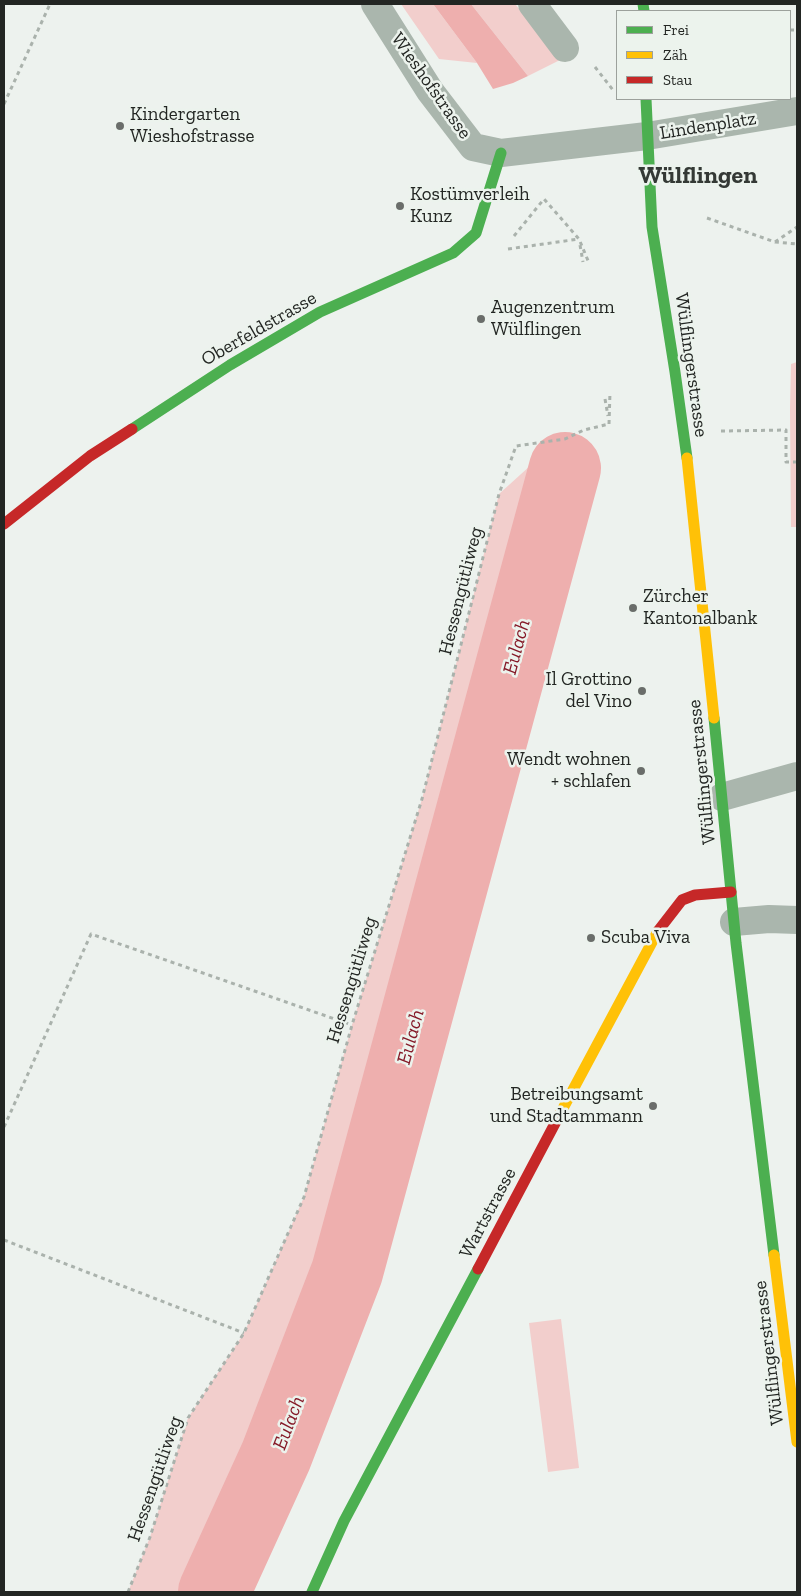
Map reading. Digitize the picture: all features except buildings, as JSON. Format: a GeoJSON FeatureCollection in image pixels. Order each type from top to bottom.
{"type":"FeatureCollection","features":[{"type":"Feature","properties":{"kind":"street","name":"Wieshofstrasse"},"geometry":{"type":"LineString","coordinates":[[375,4],[430,91],[473,147],[501,153],[647,136]]}},
{"type":"Feature","properties":{"kind":"street"},"geometry":{"type":"LineString","coordinates":[[532,4],[565,48]]}},
{"type":"Feature","properties":{"kind":"street","name":"Wülflingerstrasse"},"geometry":{"type":"LineString","coordinates":[[646,100],[652,227],[690,483],[734,922],[797,1442]]}},
{"type":"Feature","properties":{"kind":"street","name":"Lindenplatz"},"geometry":{"type":"LineString","coordinates":[[647,136],[797,111]]}},
{"type":"Feature","properties":{"kind":"street","name":"Oberfeldstrasse"},"geometry":{"type":"LineString","coordinates":[[4,524],[90,456],[230,365],[320,312],[453,253],[476,232],[501,153]]}},
{"type":"Feature","properties":{"kind":"street"},"geometry":{"type":"LineString","coordinates":[[722,797],[797,776]]}},
{"type":"Feature","properties":{"kind":"street","name":"Wartstrasse"},"geometry":{"type":"LineString","coordinates":[[312,1592],[349,1512],[659,928],[682,900],[695,895],[731,892]]}},
{"type":"Feature","properties":{"kind":"street"},"geometry":{"type":"LineString","coordinates":[[734,922],[769,919],[797,920]]}},
{"type":"Feature","properties":{"kind":"path"},"geometry":{"type":"LineString","coordinates":[[4,104],[50,4]]}},
{"type":"Feature","properties":{"kind":"path"},"geometry":{"type":"LineString","coordinates":[[594,66],[616,95]]}},
{"type":"Feature","properties":{"kind":"path"},"geometry":{"type":"LineString","coordinates":[[580,239],[502,250],[544,199],[580,239],[589,263]]}},
{"type":"Feature","properties":{"kind":"path"},"geometry":{"type":"LineString","coordinates":[[707,218],[774,242],[797,244]]}},
{"type":"Feature","properties":{"kind":"path"},"geometry":{"type":"LineString","coordinates":[[774,242],[797,227]]}},
{"type":"Feature","properties":{"kind":"path"},"geometry":{"type":"LineString","coordinates":[[580,239],[583,262]]}},
{"type":"Feature","properties":{"kind":"path"},"geometry":{"type":"LineString","coordinates":[[609,424],[610,392]]}},
{"type":"Feature","properties":{"kind":"path"},"geometry":{"type":"LineString","coordinates":[[605,399],[609,424]]}},
{"type":"Feature","properties":{"kind":"path","name":"Hessengütliweg"},"geometry":{"type":"LineString","coordinates":[[128,1592],[150,1537],[188,1418],[244,1333],[304,1197],[352,1025],[422,799],[499,494],[516,446],[565,438],[584,430],[609,424]]}},
{"type":"Feature","properties":{"kind":"path"},"geometry":{"type":"LineString","coordinates":[[721,431],[786,430],[786,462],[797,462]]}},
{"type":"Feature","properties":{"kind":"path"},"geometry":{"type":"LineString","coordinates":[[4,1127],[91,934],[352,1025]]}},
{"type":"Feature","properties":{"kind":"path"},"geometry":{"type":"LineString","coordinates":[[4,1240],[244,1333]]}},
{"type":"Feature","properties":{"kind":"shaded area"},"geometry":{"type":"Polygon","coordinates":[[[401,4],[433,4],[477,63],[439,59],[401,4]]]}},
{"type":"Feature","properties":{"kind":"shaded area"},"geometry":{"type":"Polygon","coordinates":[[[433,4],[471,4],[528,76],[493,89],[477,63],[433,4]]]}},
{"type":"Feature","properties":{"kind":"shaded area"},"geometry":{"type":"Polygon","coordinates":[[[471,4],[515,4],[562,59],[528,76],[471,4]]]}},
{"type":"Feature","properties":{"kind":"shaded area"},"geometry":{"type":"Polygon","coordinates":[[[797,362],[797,529],[796,527],[791,527],[790,409],[791,364],[797,362]]]}},
{"type":"Feature","properties":{"kind":"shaded area"},"geometry":{"type":"Polygon","coordinates":[[[531,465],[551,468],[462,795],[312,1318],[195,1592],[128,1592],[150,1537],[188,1418],[244,1333],[304,1197],[352,1025],[422,799],[499,494],[531,465]]]}},
{"type":"Feature","properties":{"kind":"shaded area"},"geometry":{"type":"Polygon","coordinates":[[[561,1319],[579,1468],[548,1472],[529,1323],[561,1319]]]}},
{"type":"Feature","properties":{"kind":"waterway","name":"Eulach"},"geometry":{"type":"LineString","coordinates":[[214,1592],[276,1456],[347,1272],[565,468]]}},
{"type":"Feature","properties":{"kind":"traffic: fast"},"geometry":{"type":"LineString","coordinates":[[643,4],[644,10]]}},
{"type":"Feature","properties":{"kind":"traffic: fast"},"geometry":{"type":"LineString","coordinates":[[646,100],[652,227],[687,458]]}},
{"type":"Feature","properties":{"kind":"traffic: fast"},"geometry":{"type":"LineString","coordinates":[[132,429],[230,365],[320,312],[453,253],[476,233],[501,153]]}},
{"type":"Feature","properties":{"kind":"traffic: fast"},"geometry":{"type":"LineString","coordinates":[[714,718],[736,943],[774,1255]]}},
{"type":"Feature","properties":{"kind":"traffic: fast"},"geometry":{"type":"LineString","coordinates":[[312,1592],[344,1521],[478,1269]]}},
{"type":"Feature","properties":{"kind":"traffic: slow"},"geometry":{"type":"LineString","coordinates":[[687,458],[714,718]]}},
{"type":"Feature","properties":{"kind":"traffic: slow"},"geometry":{"type":"LineString","coordinates":[[560,1114],[658,931]]}},
{"type":"Feature","properties":{"kind":"traffic: slow"},"geometry":{"type":"LineString","coordinates":[[774,1255],[797,1442]]}},
{"type":"Feature","properties":{"kind":"traffic: jam"},"geometry":{"type":"LineString","coordinates":[[4,524],[90,456],[132,429]]}},
{"type":"Feature","properties":{"kind":"traffic: jam"},"geometry":{"type":"LineString","coordinates":[[658,931],[682,900],[695,895],[731,892]]}},
{"type":"Feature","properties":{"kind":"traffic: jam"},"geometry":{"type":"LineString","coordinates":[[478,1269],[560,1114]]}},
{"type":"Feature","properties":{"kind":"place","name":"Kindergarten Wieshofstrasse"},"geometry":{"type":"Point","coordinates":[120,126]}},
{"type":"Feature","properties":{"kind":"place","name":"Kostümverleih Kunz"},"geometry":{"type":"Point","coordinates":[400,206]}},
{"type":"Feature","properties":{"kind":"place","name":"Augenzentrum Wülflingen"},"geometry":{"type":"Point","coordinates":[481,319]}},
{"type":"Feature","properties":{"kind":"place","name":"Zürcher Kantonalbank"},"geometry":{"type":"Point","coordinates":[633,608]}},
{"type":"Feature","properties":{"kind":"place","name":"Il Grottino del Vino"},"geometry":{"type":"Point","coordinates":[642,691]}},
{"type":"Feature","properties":{"kind":"place","name":"Wendt wohnen + schlafen"},"geometry":{"type":"Point","coordinates":[641,771]}},
{"type":"Feature","properties":{"kind":"place","name":"Scuba Viva"},"geometry":{"type":"Point","coordinates":[591,938]}},
{"type":"Feature","properties":{"kind":"place","name":"Betreibungsamt und Stadtammann"},"geometry":{"type":"Point","coordinates":[653,1106]}},
{"type":"Feature","properties":{"kind":"district","name":"Wülflingen"},"geometry":{"type":"Point","coordinates":[698,176]}}]}
